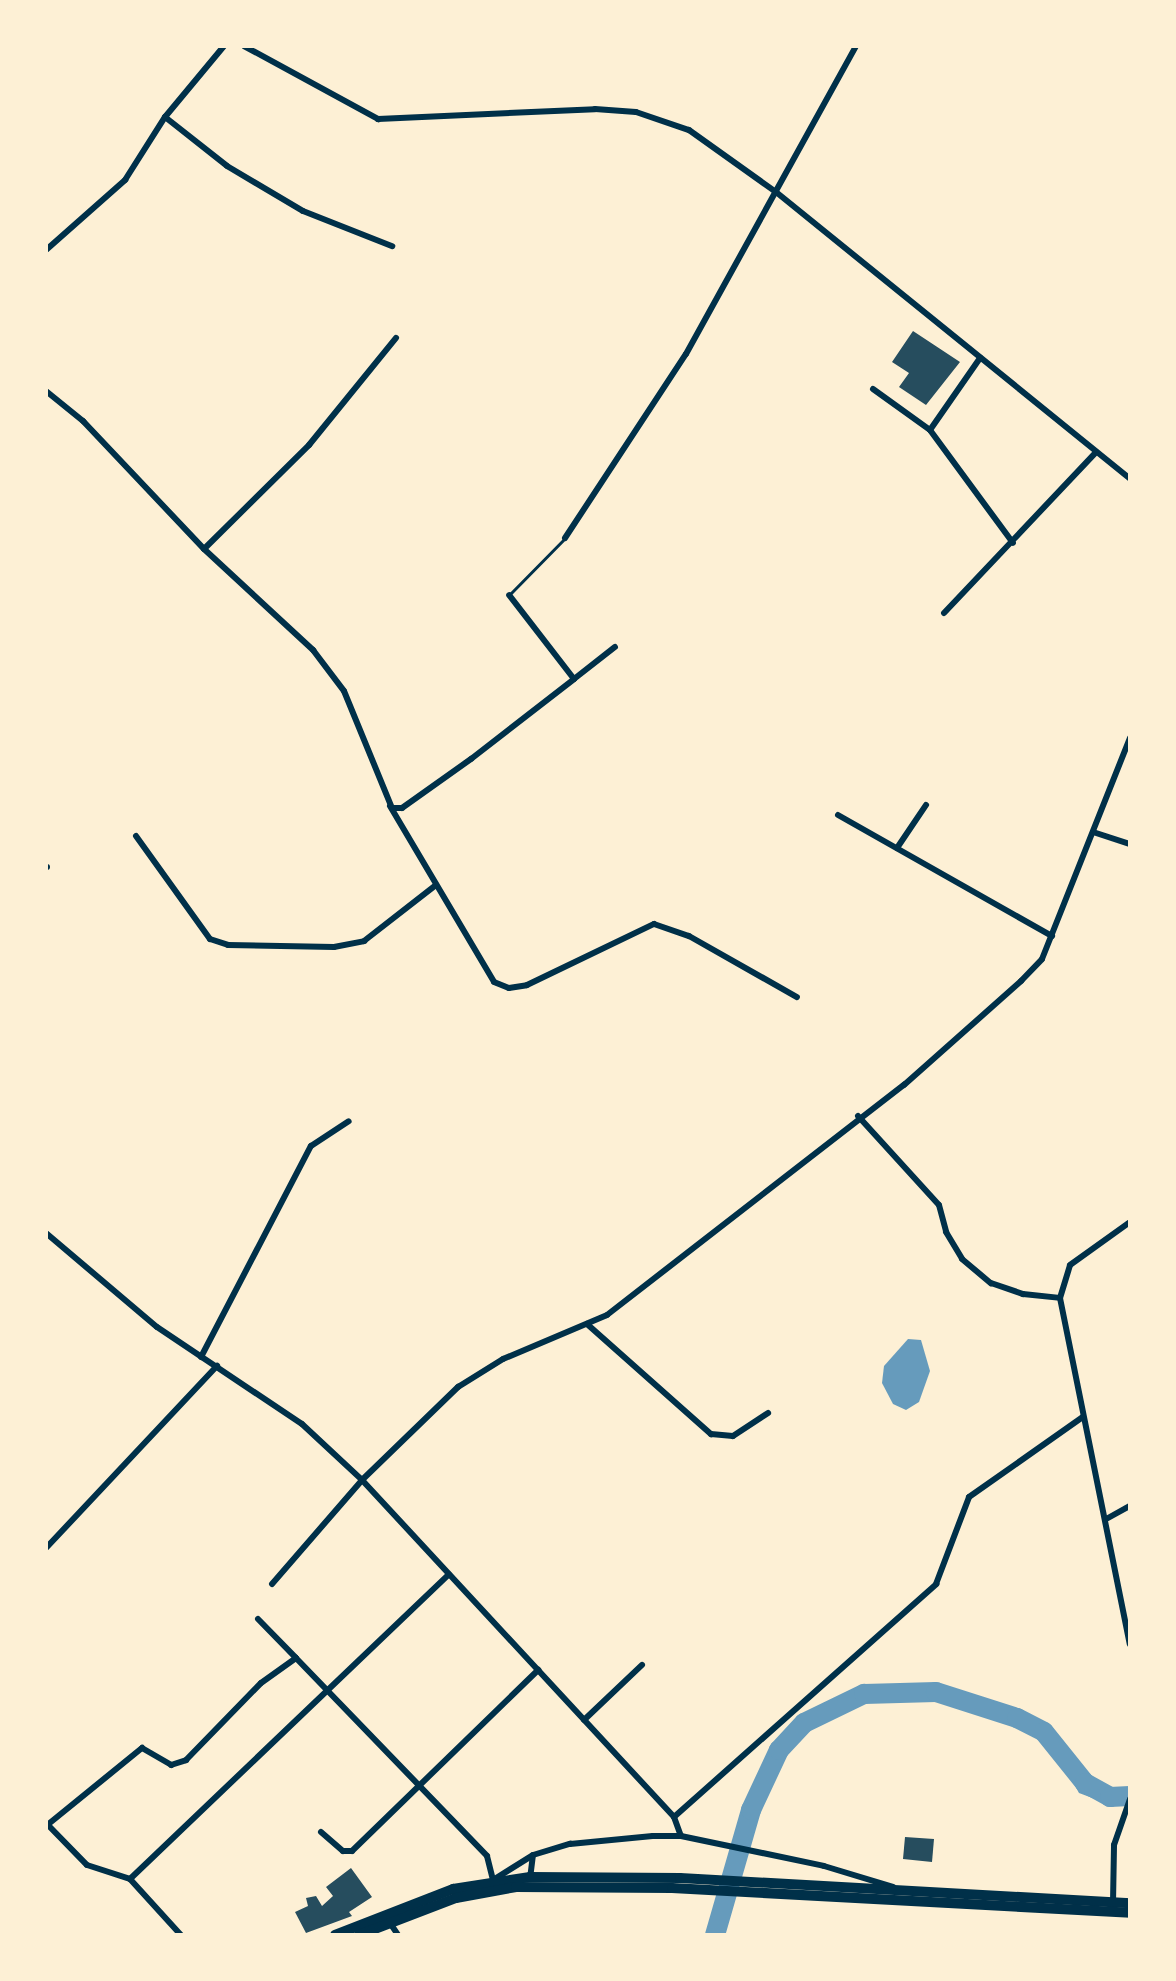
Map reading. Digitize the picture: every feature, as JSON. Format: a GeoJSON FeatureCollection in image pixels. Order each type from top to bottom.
{"type":"FeatureCollection","features":[{"type":"Feature","properties":{"kind":"highway"},"geometry":{"type":"LineString","coordinates":[[335,1935],[453,1889],[493,1880],[714,1886],[1130,1913]]}},
{"type":"Feature","properties":{"kind":"highway"},"geometry":{"type":"LineString","coordinates":[[359,1935],[456,1898],[530,1882]]}},
{"type":"Feature","properties":{"kind":"highway"},"geometry":{"type":"LineString","coordinates":[[752,1888],[1130,1903]]}},
{"type":"Feature","properties":{"kind":"street"},"geometry":{"type":"LineString","coordinates":[[46,250],[125,180],[165,117],[224,46]]}},
{"type":"Feature","properties":{"kind":"street"},"geometry":{"type":"LineString","coordinates":[[244,46],[378,119],[595,109],[636,112],[689,130],[776,192],[1130,479]]}},
{"type":"Feature","properties":{"kind":"street"},"geometry":{"type":"LineString","coordinates":[[565,538],[686,354],[856,46]]}},
{"type":"Feature","properties":{"kind":"street"},"geometry":{"type":"LineString","coordinates":[[165,117],[227,166],[303,211],[392,246]]}},
{"type":"Feature","properties":{"kind":"street"},"geometry":{"type":"LineString","coordinates":[[204,549],[309,445],[396,338]]}},
{"type":"Feature","properties":{"kind":"street"},"geometry":{"type":"LineString","coordinates":[[930,430],[980,358]]}},
{"type":"Feature","properties":{"kind":"street"},"geometry":{"type":"LineString","coordinates":[[873,389],[930,430],[1013,543]]}},
{"type":"Feature","properties":{"kind":"street"},"geometry":{"type":"LineString","coordinates":[[46,391],[83,421],[204,549],[313,650],[344,691],[388,803],[494,982],[509,988],[527,985],[654,924],[689,936],[797,997]]}},
{"type":"Feature","properties":{"kind":"street"},"geometry":{"type":"LineString","coordinates":[[944,613],[1096,452]]}},
{"type":"Feature","properties":{"kind":"street"},"geometry":{"type":"LineString","coordinates":[[509,595],[574,679]]}},
{"type":"Feature","properties":{"kind":"street"},"geometry":{"type":"LineString","coordinates":[[388,803],[402,808],[615,647]]}},
{"type":"Feature","properties":{"kind":"street"},"geometry":{"type":"LineString","coordinates":[[272,1584],[362,1480],[458,1387],[503,1359],[587,1324],[658,1278],[858,1116],[904,1085],[1021,981],[1042,959],[1130,738]]}},
{"type":"Feature","properties":{"kind":"street"},"geometry":{"type":"LineString","coordinates":[[897,848],[926,805]]}},
{"type":"Feature","properties":{"kind":"street"},"geometry":{"type":"LineString","coordinates":[[838,815],[1052,936]]}},
{"type":"Feature","properties":{"kind":"street"},"geometry":{"type":"LineString","coordinates":[[1093,832],[1130,844]]}},
{"type":"Feature","properties":{"kind":"street"},"geometry":{"type":"LineString","coordinates":[[136,836],[210,939],[228,945],[334,947],[364,941],[436,885]]}},
{"type":"Feature","properties":{"kind":"street"},"geometry":{"type":"LineString","coordinates":[[858,1116],[939,1205],[946,1232],[962,1259],[991,1283],[1023,1294],[1060,1298]]}},
{"type":"Feature","properties":{"kind":"street"},"geometry":{"type":"LineString","coordinates":[[201,1357],[311,1146],[349,1121]]}},
{"type":"Feature","properties":{"kind":"street"},"geometry":{"type":"LineString","coordinates":[[1130,1222],[1070,1265],[1060,1298],[1083,1417],[1108,1518],[1130,1644]]}},
{"type":"Feature","properties":{"kind":"street"},"geometry":{"type":"LineString","coordinates":[[46,1233],[201,1357],[302,1424],[362,1480],[674,1817],[681,1836]]}},
{"type":"Feature","properties":{"kind":"street"},"geometry":{"type":"LineString","coordinates":[[587,1324],[711,1434],[733,1436],[768,1413]]}},
{"type":"Feature","properties":{"kind":"street"},"geometry":{"type":"LineString","coordinates":[[46,1548],[217,1366]]}},
{"type":"Feature","properties":{"kind":"street"},"geometry":{"type":"LineString","coordinates":[[674,1817],[936,1584],[969,1497],[1083,1417]]}},
{"type":"Feature","properties":{"kind":"street"},"geometry":{"type":"LineString","coordinates":[[1108,1518],[1130,1506]]}},
{"type":"Feature","properties":{"kind":"street"},"geometry":{"type":"LineString","coordinates":[[130,1879],[449,1574]]}},
{"type":"Feature","properties":{"kind":"street"},"geometry":{"type":"LineString","coordinates":[[258,1619],[487,1856],[493,1880],[533,1855],[615,1837],[681,1836],[863,1876],[904,1892]]}},
{"type":"Feature","properties":{"kind":"street"},"geometry":{"type":"LineString","coordinates":[[181,1935],[130,1879],[87,1865],[47,1825],[142,1748],[171,1765],[186,1760],[261,1683],[296,1658]]}},
{"type":"Feature","properties":{"kind":"street"},"geometry":{"type":"LineString","coordinates":[[584,1720],[642,1665]]}},
{"type":"Feature","properties":{"kind":"street"},"geometry":{"type":"LineString","coordinates":[[321,1832],[343,1851],[352,1851],[422,1787],[538,1670]]}},
{"type":"Feature","properties":{"kind":"street"},"geometry":{"type":"LineString","coordinates":[[1113,1903],[1114,1845],[1130,1799]]}},
{"type":"Feature","properties":{"kind":"street"},"geometry":{"type":"LineString","coordinates":[[530,1882],[533,1855]]}},
{"type":"Feature","properties":{"kind":"street"},"geometry":{"type":"LineString","coordinates":[[390,1923],[398,1935]]}},
{"type":"Feature","properties":{"kind":"lane"},"geometry":{"type":"LineString","coordinates":[[509,595],[565,538]]}},
{"type":"Feature","properties":{"kind":"water"},"geometry":{"type":"Polygon","coordinates":[[[908,1339],[921,1340],[930,1371],[919,1402],[906,1410],[893,1404],[882,1383],[884,1366],[908,1339]]]}},
{"type":"Feature","properties":{"kind":"water"},"geometry":{"type":"Polygon","coordinates":[[[1076,1762],[1106,1788],[1130,1790],[1130,1805],[1111,1805],[1079,1793],[1064,1766],[1076,1762]]]}},
{"type":"Feature","properties":{"kind":"building"},"geometry":{"type":"Polygon","coordinates":[[[913,331],[960,362],[926,405],[899,387],[909,373],[892,362],[913,331]]]}},
{"type":"Feature","properties":{"kind":"building"},"geometry":{"type":"Polygon","coordinates":[[[905,1837],[934,1839],[932,1862],[903,1859],[905,1837]]]}},
{"type":"Feature","properties":{"kind":"building"},"geometry":{"type":"Polygon","coordinates":[[[351,1868],[372,1897],[349,1912],[352,1916],[306,1933],[295,1912],[308,1906],[306,1898],[316,1896],[322,1906],[333,1896],[326,1887],[351,1868]]]}},
{"type":"Feature","properties":{"kind":"waterway"},"geometry":{"type":"LineString","coordinates":[[715,1935],[751,1810],[779,1750],[804,1723],[864,1694],[936,1692],[1017,1718],[1044,1732],[1085,1783],[1110,1797],[1130,1796]]}}]}
